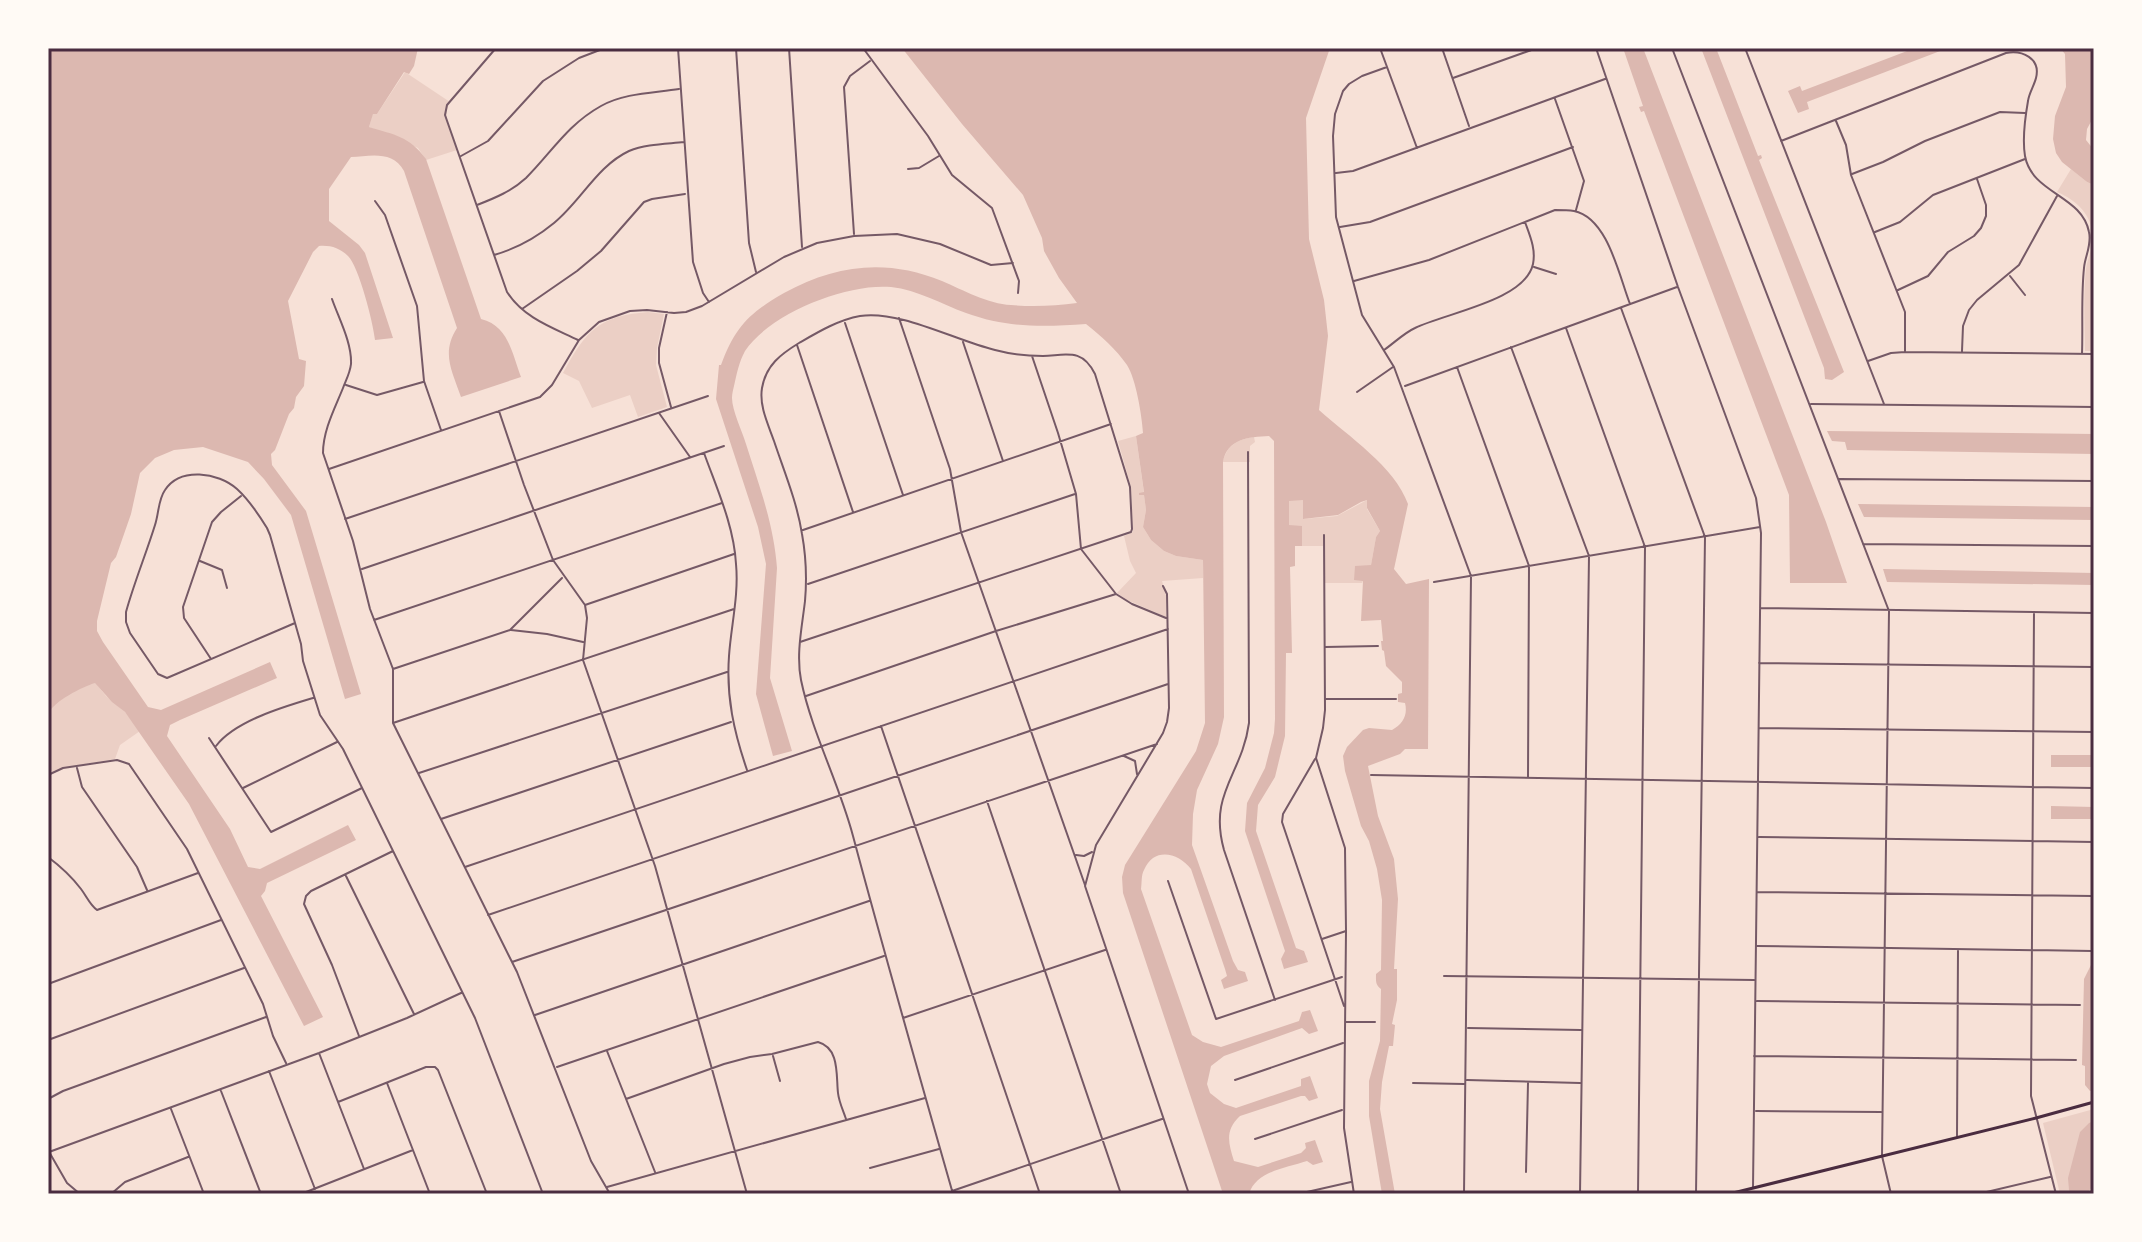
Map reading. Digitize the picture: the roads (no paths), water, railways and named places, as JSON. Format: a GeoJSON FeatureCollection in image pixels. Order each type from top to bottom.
{"type":"FeatureCollection","features":[{"type":"Feature","properties":{"kind":"main road"},"geometry":{"type":"LineString","coordinates":[[1729,1194],[2094,1102]]}},
{"type":"Feature","properties":{"kind":"main road"},"geometry":{"type":"LineString","coordinates":[[1752,1188],[1753,1194]]}},
{"type":"Feature","properties":{"kind":"street"},"geometry":{"type":"LineString","coordinates":[[496,48],[447,105],[445,115],[504,286],[529,316],[579,340]]}},
{"type":"Feature","properties":{"kind":"street"},"geometry":{"type":"LineString","coordinates":[[460,156],[488,141],[543,81],[579,58],[605,48]]}},
{"type":"Feature","properties":{"kind":"street"},"geometry":{"type":"LineString","coordinates":[[678,48],[693,262],[709,302]]}},
{"type":"Feature","properties":{"kind":"street"},"geometry":{"type":"LineString","coordinates":[[736,48],[749,243],[757,273]]}},
{"type":"Feature","properties":{"kind":"street"},"geometry":{"type":"LineString","coordinates":[[789,48],[802,248]]}},
{"type":"Feature","properties":{"kind":"street"},"geometry":{"type":"LineString","coordinates":[[863,48],[957,181],[992,208],[1019,281],[1018,293]]}},
{"type":"Feature","properties":{"kind":"street"},"geometry":{"type":"LineString","coordinates":[[1380,48],[1417,148]]}},
{"type":"Feature","properties":{"kind":"street"},"geometry":{"type":"LineString","coordinates":[[1442,48],[1470,128]]}},
{"type":"Feature","properties":{"kind":"street"},"geometry":{"type":"LineString","coordinates":[[1453,78],[1537,48]]}},
{"type":"Feature","properties":{"kind":"street"},"geometry":{"type":"LineString","coordinates":[[1596,48],[1678,287],[1756,498],[1761,533],[1752,1188]]}},
{"type":"Feature","properties":{"kind":"street"},"geometry":{"type":"LineString","coordinates":[[1672,48],[1889,611],[1882,1156],[1891,1194]]}},
{"type":"Feature","properties":{"kind":"street"},"geometry":{"type":"LineString","coordinates":[[1745,48],[1884,404]]}},
{"type":"Feature","properties":{"kind":"street"},"geometry":{"type":"LineString","coordinates":[[1788,48],[1822,48]]}},
{"type":"Feature","properties":{"kind":"street"},"geometry":{"type":"LineString","coordinates":[[1781,141],[2006,53],[2016,51],[2029,56],[2037,68],[2026,113],[2025,159],[2036,177],[2057,196],[2077,208],[2086,220],[2089,233],[2084,269],[2082,354]]}},
{"type":"Feature","properties":{"kind":"street"},"geometry":{"type":"LineString","coordinates":[[854,236],[844,87],[850,76],[871,60]]}},
{"type":"Feature","properties":{"kind":"street"},"geometry":{"type":"LineString","coordinates":[[1387,67],[1354,79],[1343,91],[1333,126],[1334,173],[1338,228],[1365,323],[1394,367],[1471,576],[1464,1194]]}},
{"type":"Feature","properties":{"kind":"street"},"geometry":{"type":"LineString","coordinates":[[1334,173],[1353,171],[1606,79]]}},
{"type":"Feature","properties":{"kind":"street"},"geometry":{"type":"LineString","coordinates":[[476,205],[502,196],[524,179],[572,125],[603,104],[629,95],[681,89]]}},
{"type":"Feature","properties":{"kind":"street"},"geometry":{"type":"LineString","coordinates":[[1555,97],[1584,181],[1576,211]]}},
{"type":"Feature","properties":{"kind":"street"},"geometry":{"type":"LineString","coordinates":[[1851,175],[1925,141],[2000,112],[2026,113]]}},
{"type":"Feature","properties":{"kind":"street"},"geometry":{"type":"LineString","coordinates":[[1836,120],[1846,145],[1851,175],[1905,312],[1905,352]]}},
{"type":"Feature","properties":{"kind":"street"},"geometry":{"type":"LineString","coordinates":[[493,255],[510,250],[554,223],[608,165],[627,152],[684,142]]}},
{"type":"Feature","properties":{"kind":"street"},"geometry":{"type":"LineString","coordinates":[[1338,228],[1370,222],[1573,147]]}},
{"type":"Feature","properties":{"kind":"street"},"geometry":{"type":"LineString","coordinates":[[908,169],[919,168],[940,155]]}},
{"type":"Feature","properties":{"kind":"street"},"geometry":{"type":"LineString","coordinates":[[1874,233],[1900,222],[1933,195],[2025,159]]}},
{"type":"Feature","properties":{"kind":"street"},"geometry":{"type":"LineString","coordinates":[[1897,290],[1928,276],[1948,252],[1981,228],[1986,205],[1976,178]]}},
{"type":"Feature","properties":{"kind":"street"},"geometry":{"type":"LineString","coordinates":[[521,309],[601,251],[644,202],[687,194]]}},
{"type":"Feature","properties":{"kind":"street"},"geometry":{"type":"LineString","coordinates":[[1962,352],[1963,326],[1969,310],[2025,257],[2057,196]]}},
{"type":"Feature","properties":{"kind":"street"},"geometry":{"type":"LineString","coordinates":[[375,201],[385,215],[417,306],[424,381],[441,431]]}},
{"type":"Feature","properties":{"kind":"street"},"geometry":{"type":"LineString","coordinates":[[1354,281],[1429,260],[1555,210],[1576,211],[1593,220],[1604,233],[1630,304]]}},
{"type":"Feature","properties":{"kind":"street"},"geometry":{"type":"LineString","coordinates":[[1384,350],[1413,329],[1510,292],[1524,281],[1533,267],[1534,247],[1525,220]]}},
{"type":"Feature","properties":{"kind":"street"},"geometry":{"type":"LineString","coordinates":[[328,469],[544,394],[556,380],[579,340],[599,322],[618,314],[647,310],[686,312],[802,248],[835,238],[880,233],[905,235],[940,244],[991,265],[1013,263]]}},
{"type":"Feature","properties":{"kind":"street"},"geometry":{"type":"LineString","coordinates":[[1533,267],[1556,274]]}},
{"type":"Feature","properties":{"kind":"street"},"geometry":{"type":"LineString","coordinates":[[2009,275],[2025,295]]}},
{"type":"Feature","properties":{"kind":"street"},"geometry":{"type":"LineString","coordinates":[[1402,387],[1678,287]]}},
{"type":"Feature","properties":{"kind":"street"},"geometry":{"type":"LineString","coordinates":[[332,299],[351,356],[351,369],[324,439],[323,453],[374,620],[393,669],[393,723],[512,962],[591,1161],[610,1194]]}},
{"type":"Feature","properties":{"kind":"street"},"geometry":{"type":"LineString","coordinates":[[1621,308],[1705,537],[1696,1194]]}},
{"type":"Feature","properties":{"kind":"street"},"geometry":{"type":"LineString","coordinates":[[667,312],[659,363],[671,409]]}},
{"type":"Feature","properties":{"kind":"street"},"geometry":{"type":"LineString","coordinates":[[800,642],[1132,531],[1130,487],[1112,423],[1095,374],[1087,361],[1070,354],[1032,355],[998,351],[899,318],[873,315],[826,327],[781,354],[772,363],[764,380],[761,397],[802,531],[806,585],[800,642],[799,668],[855,846],[952,1192],[1163,1119]]}},
{"type":"Feature","properties":{"kind":"street"},"geometry":{"type":"LineString","coordinates":[[899,318],[952,480],[961,532],[1189,1194]]}},
{"type":"Feature","properties":{"kind":"street"},"geometry":{"type":"LineString","coordinates":[[844,321],[904,496]]}},
{"type":"Feature","properties":{"kind":"street"},"geometry":{"type":"LineString","coordinates":[[1566,328],[1645,547],[1638,1194]]}},
{"type":"Feature","properties":{"kind":"street"},"geometry":{"type":"LineString","coordinates":[[962,341],[1003,462]]}},
{"type":"Feature","properties":{"kind":"street"},"geometry":{"type":"LineString","coordinates":[[797,345],[854,513]]}},
{"type":"Feature","properties":{"kind":"street"},"geometry":{"type":"LineString","coordinates":[[1511,347],[1589,556],[1580,1194]]}},
{"type":"Feature","properties":{"kind":"street"},"geometry":{"type":"LineString","coordinates":[[1867,362],[1891,353],[1905,352],[2094,354]]}},
{"type":"Feature","properties":{"kind":"street"},"geometry":{"type":"LineString","coordinates":[[1032,355],[1076,494],[1081,549],[1116,594],[1167,618]]}},
{"type":"Feature","properties":{"kind":"street"},"geometry":{"type":"LineString","coordinates":[[1357,392],[1394,367]]}},
{"type":"Feature","properties":{"kind":"street"},"geometry":{"type":"LineString","coordinates":[[1457,367],[1529,566],[1528,778]]}},
{"type":"Feature","properties":{"kind":"street"},"geometry":{"type":"LineString","coordinates":[[345,384],[377,395],[424,381]]}},
{"type":"Feature","properties":{"kind":"street"},"geometry":{"type":"LineString","coordinates":[[345,519],[708,396]]}},
{"type":"Feature","properties":{"kind":"street"},"geometry":{"type":"LineString","coordinates":[[1809,404],[2094,407]]}},
{"type":"Feature","properties":{"kind":"street"},"geometry":{"type":"LineString","coordinates":[[499,411],[553,560],[585,605],[587,618],[583,660],[652,859],[747,1194]]}},
{"type":"Feature","properties":{"kind":"street"},"geometry":{"type":"LineString","coordinates":[[659,413],[690,458]]}},
{"type":"Feature","properties":{"kind":"street"},"geometry":{"type":"LineString","coordinates":[[802,531],[1112,423]]}},
{"type":"Feature","properties":{"kind":"street"},"geometry":{"type":"LineString","coordinates":[[360,570],[724,446]]}},
{"type":"Feature","properties":{"kind":"street"},"geometry":{"type":"LineString","coordinates":[[1248,452],[1249,723],[1241,757],[1222,797],[1219,826],[1224,850],[1275,1000]]}},
{"type":"Feature","properties":{"kind":"street"},"geometry":{"type":"LineString","coordinates":[[704,453],[730,526],[735,553],[737,574],[728,695],[732,721],[748,771]]}},
{"type":"Feature","properties":{"kind":"street"},"geometry":{"type":"LineString","coordinates":[[295,623],[167,678],[161,676],[130,633],[126,612],[157,521],[160,501],[170,484],[180,477],[198,474],[232,485],[264,522],[270,535],[295,623],[314,698],[322,720],[338,742],[362,788],[475,1018],[543,1194]]}},
{"type":"Feature","properties":{"kind":"street"},"geometry":{"type":"LineString","coordinates":[[1838,479],[2094,481]]}},
{"type":"Feature","properties":{"kind":"street"},"geometry":{"type":"LineString","coordinates":[[806,585],[1076,494]]}},
{"type":"Feature","properties":{"kind":"street"},"geometry":{"type":"LineString","coordinates":[[211,659],[183,613],[212,522],[242,495]]}},
{"type":"Feature","properties":{"kind":"street"},"geometry":{"type":"LineString","coordinates":[[374,620],[722,503]]}},
{"type":"Feature","properties":{"kind":"street"},"geometry":{"type":"LineString","coordinates":[[1434,582],[1760,527]]}},
{"type":"Feature","properties":{"kind":"street"},"geometry":{"type":"LineString","coordinates":[[1324,535],[1323,728],[1316,758],[1283,814],[1282,822],[1344,1008]]}},
{"type":"Feature","properties":{"kind":"street"},"geometry":{"type":"LineString","coordinates":[[1863,544],[2094,546]]}},
{"type":"Feature","properties":{"kind":"street"},"geometry":{"type":"LineString","coordinates":[[585,605],[735,553]]}},
{"type":"Feature","properties":{"kind":"street"},"geometry":{"type":"LineString","coordinates":[[199,561],[222,570],[227,588]]}},
{"type":"Feature","properties":{"kind":"street"},"geometry":{"type":"LineString","coordinates":[[510,630],[563,577]]}},
{"type":"Feature","properties":{"kind":"street"},"geometry":{"type":"LineString","coordinates":[[1085,886],[1093,852],[1167,722],[1167,594],[1163,586]]}},
{"type":"Feature","properties":{"kind":"street"},"geometry":{"type":"LineString","coordinates":[[806,696],[1116,594]]}},
{"type":"Feature","properties":{"kind":"street"},"geometry":{"type":"LineString","coordinates":[[1760,608],[2094,613]]}},
{"type":"Feature","properties":{"kind":"street"},"geometry":{"type":"LineString","coordinates":[[393,723],[734,609]]}},
{"type":"Feature","properties":{"kind":"street"},"geometry":{"type":"LineString","coordinates":[[2034,612],[2031,1100],[2056,1194]]}},
{"type":"Feature","properties":{"kind":"street"},"geometry":{"type":"LineString","coordinates":[[465,867],[1168,629]]}},
{"type":"Feature","properties":{"kind":"street"},"geometry":{"type":"LineString","coordinates":[[393,669],[510,630],[585,642]]}},
{"type":"Feature","properties":{"kind":"street"},"geometry":{"type":"LineString","coordinates":[[1324,647],[1378,646]]}},
{"type":"Feature","properties":{"kind":"street"},"geometry":{"type":"LineString","coordinates":[[1759,663],[2094,667]]}},
{"type":"Feature","properties":{"kind":"street"},"geometry":{"type":"LineString","coordinates":[[419,773],[729,671]]}},
{"type":"Feature","properties":{"kind":"street"},"geometry":{"type":"LineString","coordinates":[[488,915],[1168,684]]}},
{"type":"Feature","properties":{"kind":"street"},"geometry":{"type":"LineString","coordinates":[[215,747],[222,738],[239,727],[289,705],[314,698]]}},
{"type":"Feature","properties":{"kind":"street"},"geometry":{"type":"LineString","coordinates":[[1324,699],[1396,699]]}},
{"type":"Feature","properties":{"kind":"street"},"geometry":{"type":"LineString","coordinates":[[441,820],[732,721]]}},
{"type":"Feature","properties":{"kind":"street"},"geometry":{"type":"LineString","coordinates":[[881,726],[1040,1194]]}},
{"type":"Feature","properties":{"kind":"street"},"geometry":{"type":"LineString","coordinates":[[1758,728],[2094,732]]}},
{"type":"Feature","properties":{"kind":"street"},"geometry":{"type":"LineString","coordinates":[[209,738],[270,832],[362,788]]}},
{"type":"Feature","properties":{"kind":"street"},"geometry":{"type":"LineString","coordinates":[[243,788],[338,742]]}},
{"type":"Feature","properties":{"kind":"street"},"geometry":{"type":"LineString","coordinates":[[512,962],[1157,744]]}},
{"type":"Feature","properties":{"kind":"street"},"geometry":{"type":"LineString","coordinates":[[1122,756],[1135,761],[1137,776]]}},
{"type":"Feature","properties":{"kind":"street"},"geometry":{"type":"LineString","coordinates":[[1316,758],[1345,848],[1344,1128],[1354,1194]]}},
{"type":"Feature","properties":{"kind":"street"},"geometry":{"type":"LineString","coordinates":[[48,775],[77,766],[117,760],[129,764],[181,838],[263,1004],[273,1036],[287,1064]]}},
{"type":"Feature","properties":{"kind":"street"},"geometry":{"type":"LineString","coordinates":[[77,766],[82,787],[137,867],[147,891]]}},
{"type":"Feature","properties":{"kind":"street"},"geometry":{"type":"LineString","coordinates":[[1371,775],[2094,788]]}},
{"type":"Feature","properties":{"kind":"street"},"geometry":{"type":"LineString","coordinates":[[987,801],[1121,1194]]}},
{"type":"Feature","properties":{"kind":"street"},"geometry":{"type":"LineString","coordinates":[[1757,837],[2094,842]]}},
{"type":"Feature","properties":{"kind":"street"},"geometry":{"type":"LineString","coordinates":[[360,1037],[304,904],[311,891],[393,851]]}},
{"type":"Feature","properties":{"kind":"street"},"geometry":{"type":"LineString","coordinates":[[1073,853],[1084,856],[1093,852]]}},
{"type":"Feature","properties":{"kind":"street"},"geometry":{"type":"LineString","coordinates":[[48,857],[69,875],[95,909],[199,873]]}},
{"type":"Feature","properties":{"kind":"street"},"geometry":{"type":"LineString","coordinates":[[345,874],[415,1015]]}},
{"type":"Feature","properties":{"kind":"street"},"geometry":{"type":"LineString","coordinates":[[1168,881],[1216,1019],[1344,977]]}},
{"type":"Feature","properties":{"kind":"street"},"geometry":{"type":"LineString","coordinates":[[1756,892],[2092,896]]}},
{"type":"Feature","properties":{"kind":"street"},"geometry":{"type":"LineString","coordinates":[[535,1015],[870,901]]}},
{"type":"Feature","properties":{"kind":"street"},"geometry":{"type":"LineString","coordinates":[[48,984],[222,920]]}},
{"type":"Feature","properties":{"kind":"street"},"geometry":{"type":"LineString","coordinates":[[1321,939],[1346,931]]}},
{"type":"Feature","properties":{"kind":"street"},"geometry":{"type":"LineString","coordinates":[[1756,946],[2092,951]]}},
{"type":"Feature","properties":{"kind":"street"},"geometry":{"type":"LineString","coordinates":[[1957,1138],[1958,949]]}},
{"type":"Feature","properties":{"kind":"street"},"geometry":{"type":"LineString","coordinates":[[903,1018],[1106,950]]}},
{"type":"Feature","properties":{"kind":"street"},"geometry":{"type":"LineString","coordinates":[[555,1067],[886,955]]}},
{"type":"Feature","properties":{"kind":"street"},"geometry":{"type":"LineString","coordinates":[[48,1040],[245,967]]}},
{"type":"Feature","properties":{"kind":"street"},"geometry":{"type":"LineString","coordinates":[[1444,976],[1755,980]]}},
{"type":"Feature","properties":{"kind":"street"},"geometry":{"type":"LineString","coordinates":[[80,1194],[67,1183],[49,1151],[319,1053],[415,1015],[462,992]]}},
{"type":"Feature","properties":{"kind":"street"},"geometry":{"type":"LineString","coordinates":[[1755,1001],[2080,1005]]}},
{"type":"Feature","properties":{"kind":"street"},"geometry":{"type":"LineString","coordinates":[[48,1099],[267,1016]]}},
{"type":"Feature","properties":{"kind":"street"},"geometry":{"type":"LineString","coordinates":[[1344,1022],[1375,1022]]}},
{"type":"Feature","properties":{"kind":"street"},"geometry":{"type":"LineString","coordinates":[[1466,1028],[1582,1030]]}},
{"type":"Feature","properties":{"kind":"street"},"geometry":{"type":"LineString","coordinates":[[626,1099],[750,1057],[818,1042],[824,1043],[835,1061],[839,1078],[838,1094],[846,1119]]}},
{"type":"Feature","properties":{"kind":"street"},"geometry":{"type":"LineString","coordinates":[[1235,1080],[1344,1043]]}},
{"type":"Feature","properties":{"kind":"street"},"geometry":{"type":"LineString","coordinates":[[607,1050],[655,1173]]}},
{"type":"Feature","properties":{"kind":"street"},"geometry":{"type":"LineString","coordinates":[[319,1053],[364,1169]]}},
{"type":"Feature","properties":{"kind":"street"},"geometry":{"type":"LineString","coordinates":[[772,1054],[780,1081]]}},
{"type":"Feature","properties":{"kind":"street"},"geometry":{"type":"LineString","coordinates":[[1754,1056],[2076,1060]]}},
{"type":"Feature","properties":{"kind":"street"},"geometry":{"type":"LineString","coordinates":[[338,1102],[430,1066],[438,1070],[487,1194]]}},
{"type":"Feature","properties":{"kind":"street"},"geometry":{"type":"LineString","coordinates":[[269,1071],[315,1189]]}},
{"type":"Feature","properties":{"kind":"street"},"geometry":{"type":"LineString","coordinates":[[1526,1172],[1528,1082]]}},
{"type":"Feature","properties":{"kind":"street"},"geometry":{"type":"LineString","coordinates":[[387,1083],[430,1194]]}},
{"type":"Feature","properties":{"kind":"street"},"geometry":{"type":"LineString","coordinates":[[1413,1083],[1581,1083]]}},
{"type":"Feature","properties":{"kind":"street"},"geometry":{"type":"LineString","coordinates":[[220,1089],[261,1194]]}},
{"type":"Feature","properties":{"kind":"street"},"geometry":{"type":"LineString","coordinates":[[606,1188],[926,1098]]}},
{"type":"Feature","properties":{"kind":"street"},"geometry":{"type":"LineString","coordinates":[[171,1107],[204,1194]]}},
{"type":"Feature","properties":{"kind":"street"},"geometry":{"type":"LineString","coordinates":[[1255,1139],[1344,1110]]}},
{"type":"Feature","properties":{"kind":"street"},"geometry":{"type":"LineString","coordinates":[[1753,1110],[1883,1112]]}},
{"type":"Feature","properties":{"kind":"street"},"geometry":{"type":"LineString","coordinates":[[870,1168],[940,1148]]}},
{"type":"Feature","properties":{"kind":"street"},"geometry":{"type":"LineString","coordinates":[[301,1194],[413,1150]]}},
{"type":"Feature","properties":{"kind":"street"},"geometry":{"type":"LineString","coordinates":[[111,1194],[125,1182],[189,1156]]}},
{"type":"Feature","properties":{"kind":"street"},"geometry":{"type":"LineString","coordinates":[[1978,1194],[2051,1176]]}},
{"type":"Feature","properties":{"kind":"street"},"geometry":{"type":"LineString","coordinates":[[1298,1194],[1352,1181]]}}]}
